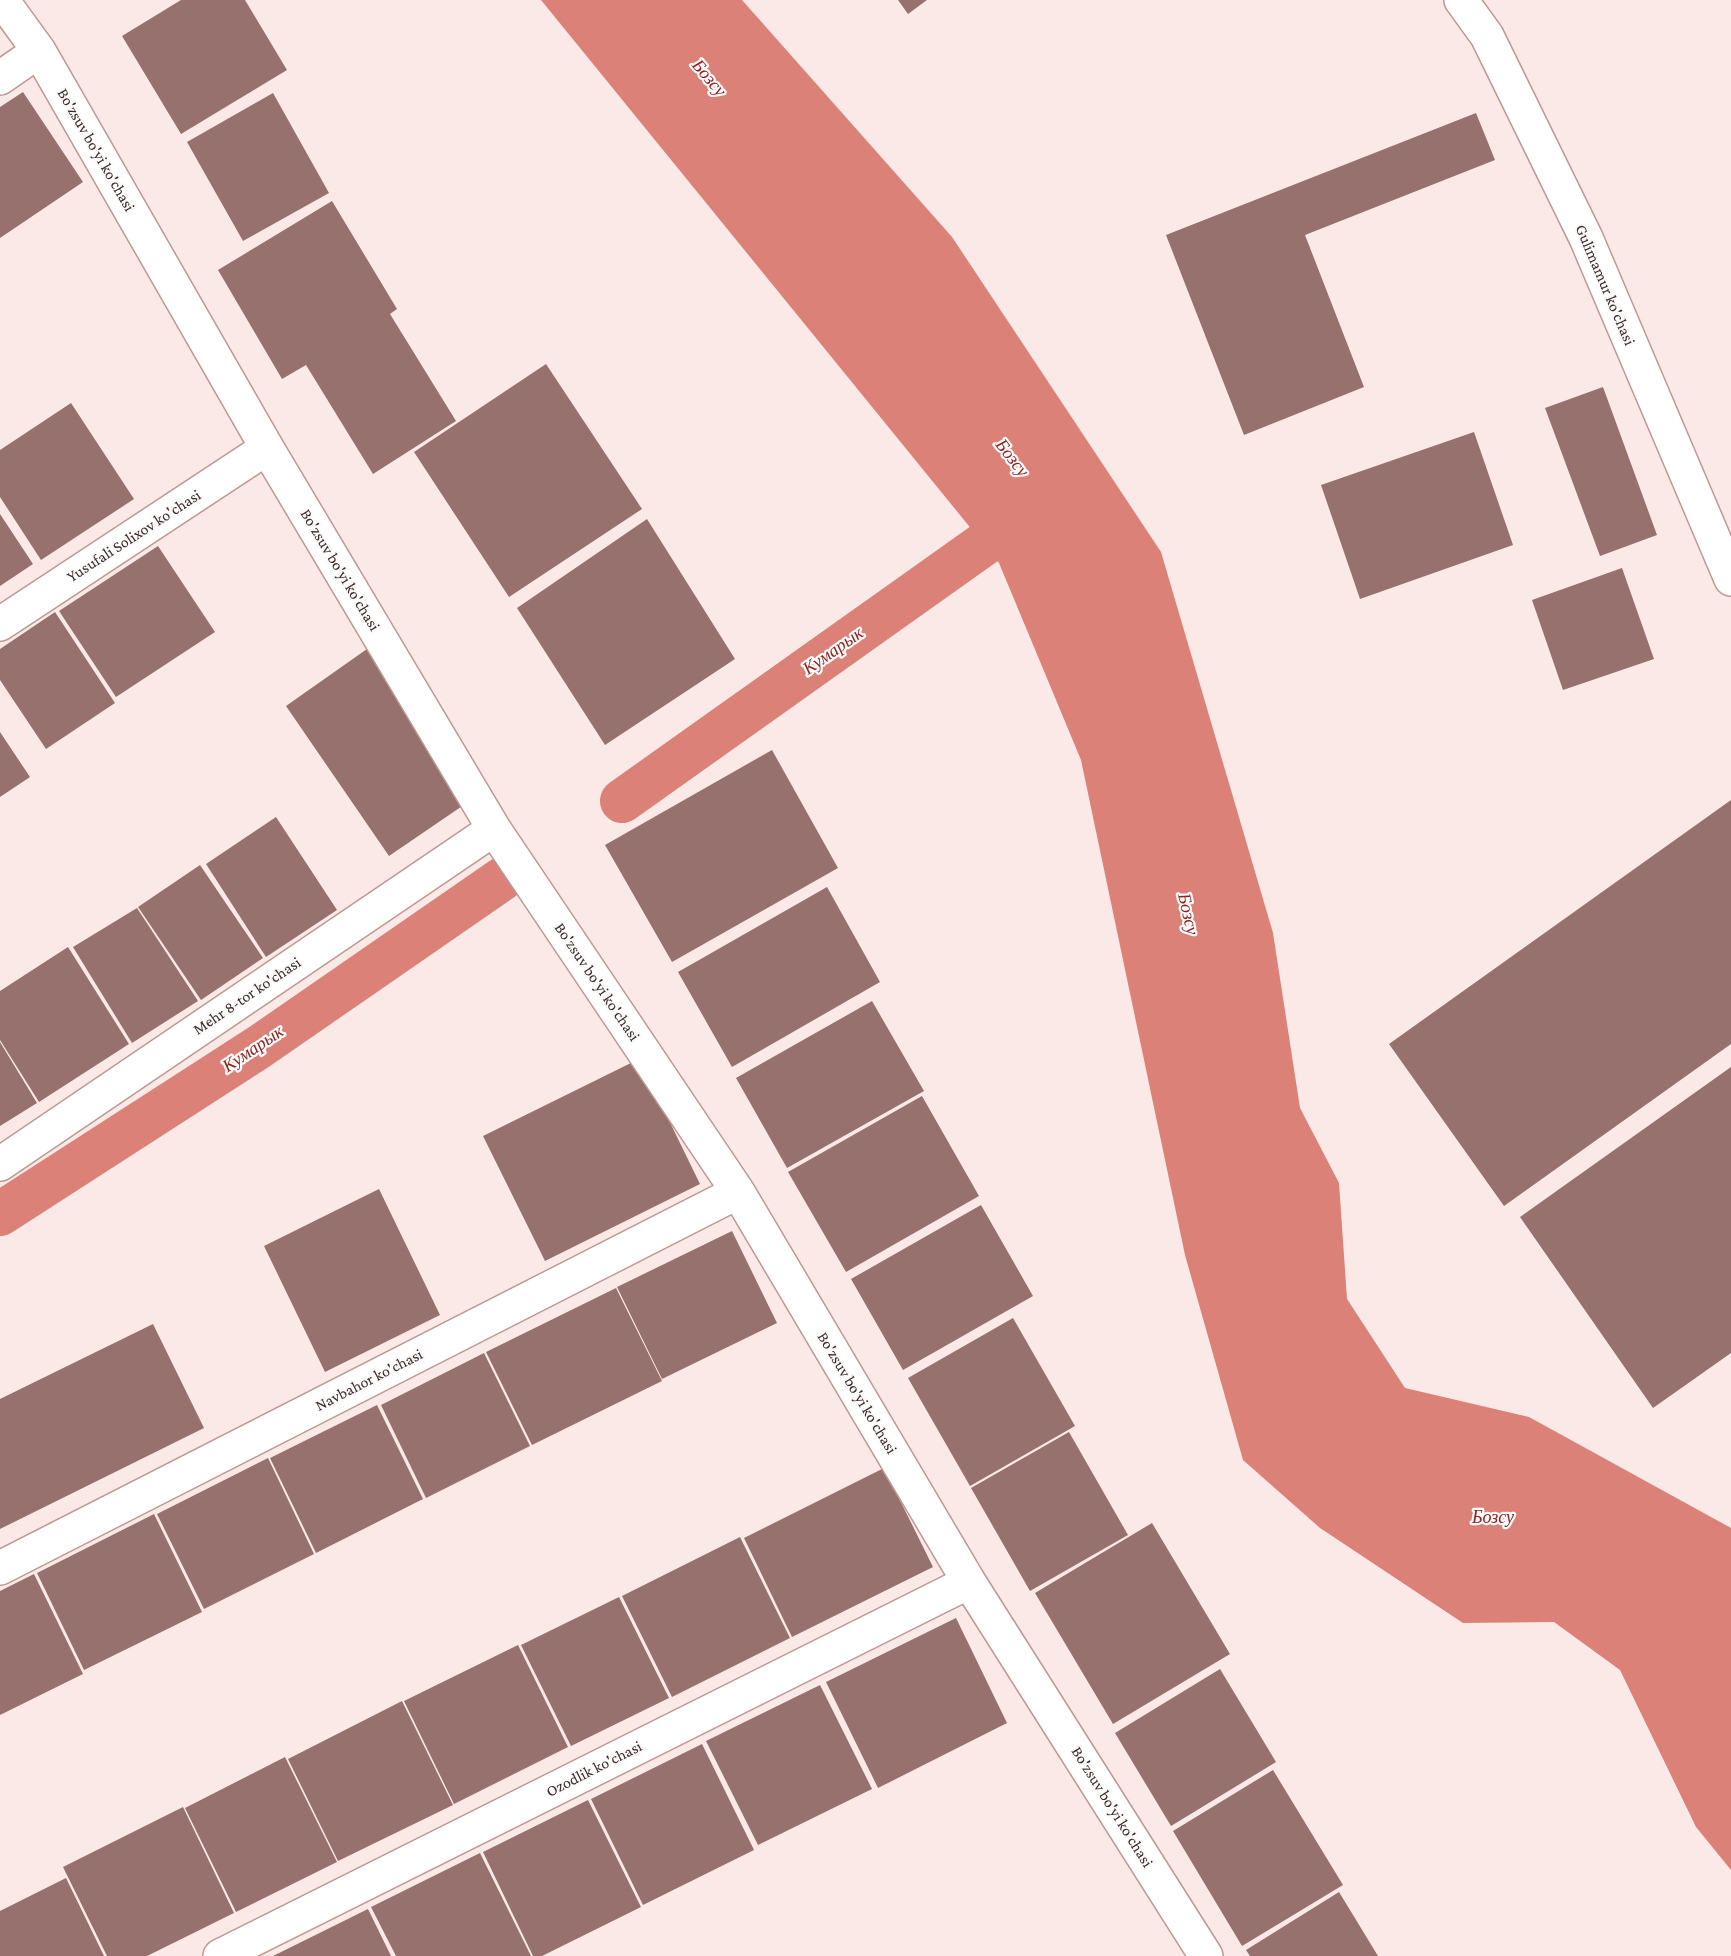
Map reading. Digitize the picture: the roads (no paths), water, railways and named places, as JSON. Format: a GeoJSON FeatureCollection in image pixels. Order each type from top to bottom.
{"type":"FeatureCollection","features":[{"type":"Feature","properties":{"kind":"street","name":"Bo'zsuv bo'yi ko'chasi"},"geometry":{"type":"LineString","coordinates":[[2,0],[39,51],[267,448],[494,829],[738,1192],[969,1581],[1206,1956]]}},
{"type":"Feature","properties":{"kind":"street","name":"Gulimamur ko'chasi"},"geometry":{"type":"LineString","coordinates":[[1461,0],[1487,36],[1586,238],[1731,579]]}},
{"type":"Feature","properties":{"kind":"street"},"geometry":{"type":"LineString","coordinates":[[0,78],[39,51]]}},
{"type":"Feature","properties":{"kind":"street","name":"Yusufali Solixov ko'chasi"},"geometry":{"type":"LineString","coordinates":[[0,624],[267,448]]}},
{"type":"Feature","properties":{"kind":"street","name":"Mehr 8-tor ko'chasi"},"geometry":{"type":"LineString","coordinates":[[0,1164],[494,829]]}},
{"type":"Feature","properties":{"kind":"street","name":"Navbahor ko'chasi"},"geometry":{"type":"LineString","coordinates":[[0,1568],[738,1192]]}},
{"type":"Feature","properties":{"kind":"street","name":"Ozodlik ko'chasi"},"geometry":{"type":"LineString","coordinates":[[220,1956],[969,1581]]}},
{"type":"Feature","properties":{"kind":"water","name":"Бозсу"},"geometry":{"type":"Polygon","coordinates":[[[541,0],[742,0],[952,237],[1161,552],[1273,933],[1300,1108],[1339,1183],[1347,1299],[1405,1388],[1529,1417],[1731,1528],[1731,1870],[1696,1827],[1620,1670],[1554,1622],[1463,1623],[1320,1528],[1243,1460],[1185,1255],[1081,760],[999,563],[541,0]]]}},
{"type":"Feature","properties":{"kind":"waterway","name":"Кумарык"},"geometry":{"type":"LineString","coordinates":[[622,801],[1033,509]]}},
{"type":"Feature","properties":{"kind":"waterway","name":"Кумарык"},"geometry":{"type":"LineString","coordinates":[[0,1214],[259,1047],[502,879]]}}]}
